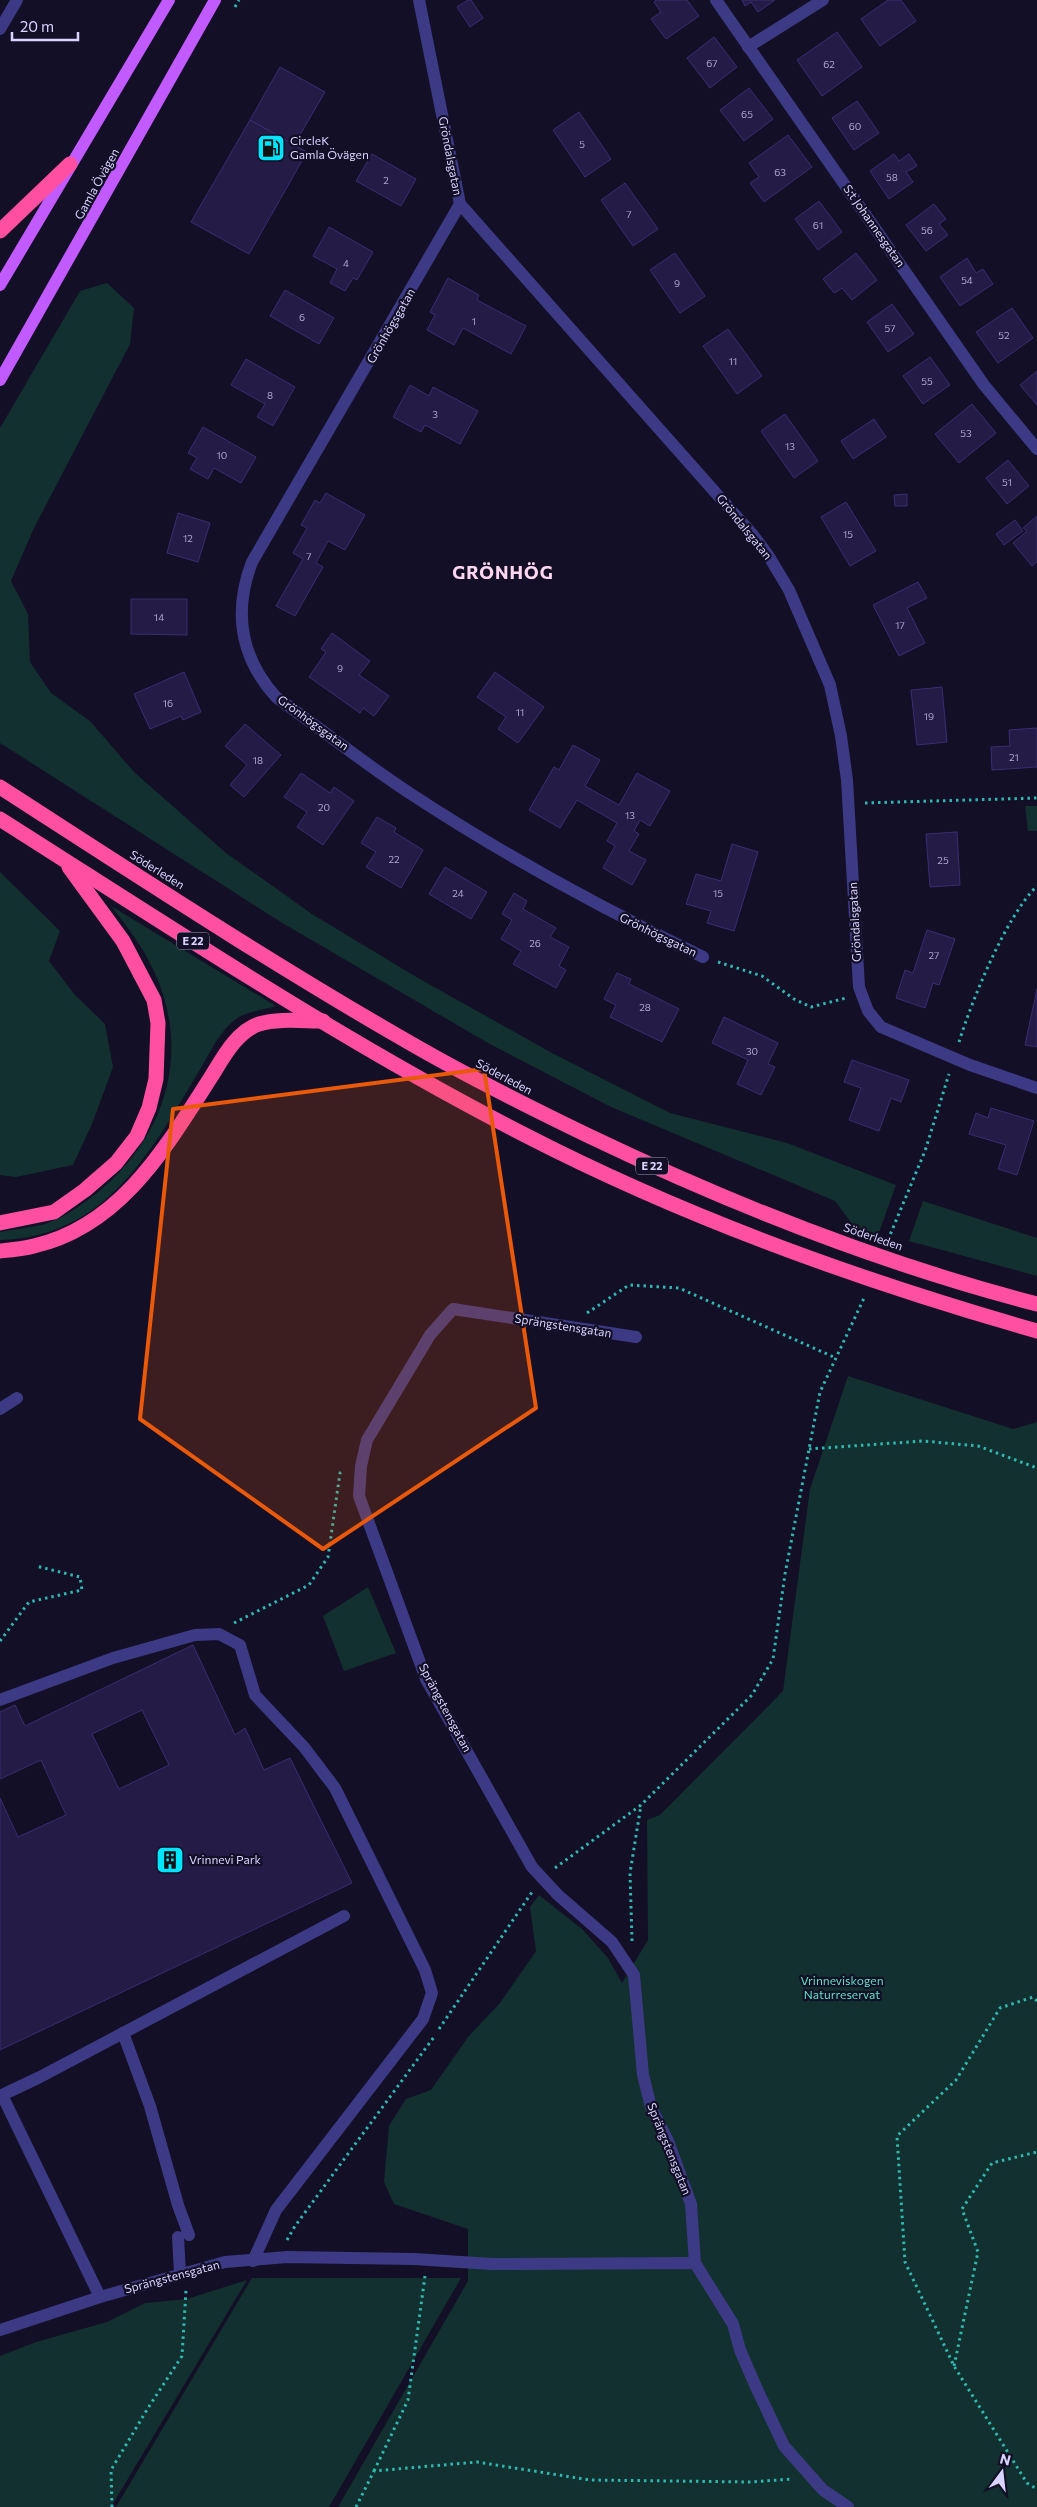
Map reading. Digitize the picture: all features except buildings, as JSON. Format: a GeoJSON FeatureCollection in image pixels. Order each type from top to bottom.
{"type":"FeatureCollection","features":[{"type":"Feature","properties":{"kind":"highway"},"geometry":{"type":"LineString","coordinates":[[0,231],[70,164]]}},
{"type":"Feature","properties":{"kind":"highway","name":"Söderleden"},"geometry":{"type":"LineString","coordinates":[[0,787],[292,973],[419,1048],[524,1104],[656,1168],[791,1224],[956,1281],[1037,1304]]}},
{"type":"Feature","properties":{"kind":"highway","name":"E 22"},"geometry":{"type":"LineString","coordinates":[[0,818],[324,1021],[410,1072],[526,1135],[651,1195],[790,1252],[958,1308],[1037,1331]]}},
{"type":"Feature","properties":{"kind":"highway"},"geometry":{"type":"LineString","coordinates":[[0,1223],[54,1212],[85,1190],[116,1163],[137,1136],[149,1108],[156,1080],[158,1023],[154,1000],[123,941],[64,859]]}},
{"type":"Feature","properties":{"kind":"highway"},"geometry":{"type":"LineString","coordinates":[[0,1251],[35,1246],[79,1228],[100,1216],[127,1193],[172,1139],[231,1045],[246,1031],[258,1024],[276,1021],[324,1021]]}},
{"type":"Feature","properties":{"kind":"main road"},"geometry":{"type":"LineString","coordinates":[[0,285],[70,164],[169,0]]}},
{"type":"Feature","properties":{"kind":"main road","name":"Gamla Övägen"},"geometry":{"type":"LineString","coordinates":[[0,380],[215,0]]}},
{"type":"Feature","properties":{"kind":"street"},"geometry":{"type":"LineString","coordinates":[[0,29],[17,0]]}},
{"type":"Feature","properties":{"kind":"street","name":"Gröndalsgatan"},"geometry":{"type":"LineString","coordinates":[[418,0],[460,204],[768,555],[789,590],[830,686],[842,736],[849,804],[859,987],[868,1011],[881,1027],[970,1066],[1037,1088]]}},
{"type":"Feature","properties":{"kind":"street","name":"S:t Johannesgatan"},"geometry":{"type":"LineString","coordinates":[[716,0],[984,384],[1037,449]]}},
{"type":"Feature","properties":{"kind":"street"},"geometry":{"type":"LineString","coordinates":[[748,47],[823,0]]}},
{"type":"Feature","properties":{"kind":"street","name":"Grönhögsgatan"},"geometry":{"type":"LineString","coordinates":[[460,204],[252,562],[244,584],[241,610],[251,660],[260,679],[276,697],[411,794],[560,883],[632,923],[703,957]]}},
{"type":"Feature","properties":{"kind":"street","name":"Sprängstensgatan"},"geometry":{"type":"LineString","coordinates":[[636,1336],[453,1309],[430,1335],[367,1440],[361,1466],[358,1496],[426,1679],[532,1867],[612,1942],[634,1976],[642,2075],[651,2107],[668,2141],[691,2204],[695,2263],[733,2324],[740,2350],[752,2380],[784,2446],[823,2490],[848,2507]]}},
{"type":"Feature","properties":{"kind":"street"},"geometry":{"type":"LineString","coordinates":[[0,1409],[17,1398]]}},
{"type":"Feature","properties":{"kind":"street"},"geometry":{"type":"LineString","coordinates":[[0,1700],[113,1658],[195,1634],[219,1634],[240,1644],[255,1695],[304,1747],[335,1788],[425,1970],[432,1992],[423,2019],[276,2210],[253,2261]]}},
{"type":"Feature","properties":{"kind":"street"},"geometry":{"type":"LineString","coordinates":[[100,2297],[1,2095],[344,1916]]}},
{"type":"Feature","properties":{"kind":"street"},"geometry":{"type":"LineString","coordinates":[[123,2033],[150,2106],[178,2205],[183,2236],[184,2272]]}},
{"type":"Feature","properties":{"kind":"street","name":"Sprängstensgatan"},"geometry":{"type":"LineString","coordinates":[[0,2330],[100,2297],[225,2262],[287,2258],[428,2260],[502,2264],[695,2263]]}},
{"type":"Feature","properties":{"kind":"path"},"geometry":{"type":"LineString","coordinates":[[234,7],[239,0]]}},
{"type":"Feature","properties":{"kind":"path"},"geometry":{"type":"LineString","coordinates":[[849,804],[1037,798]]}},
{"type":"Feature","properties":{"kind":"path"},"geometry":{"type":"LineString","coordinates":[[703,957],[762,976],[794,999],[811,1007],[862,995]]}},
{"type":"Feature","properties":{"kind":"path"},"geometry":{"type":"LineString","coordinates":[[570,1327],[629,1285],[679,1288],[836,1358]]}},
{"type":"Feature","properties":{"kind":"path"},"geometry":{"type":"LineString","coordinates":[[287,2258],[285,2244],[295,2226],[413,2068],[542,1878],[641,1805],[752,1694],[773,1660],[785,1574],[820,1392],[866,1295]]}},
{"type":"Feature","properties":{"kind":"path"},"geometry":{"type":"LineString","coordinates":[[809,1449],[923,1441],[978,1446],[1037,1468]]}},
{"type":"Feature","properties":{"kind":"path"},"geometry":{"type":"LineString","coordinates":[[219,1634],[242,1616],[309,1585],[328,1557],[340,1473],[346,1467]]}},
{"type":"Feature","properties":{"kind":"path"},"geometry":{"type":"LineString","coordinates":[[0,1642],[29,1602],[82,1590],[80,1577],[36,1566]]}},
{"type":"Feature","properties":{"kind":"path"},"geometry":{"type":"LineString","coordinates":[[634,1976],[630,1873],[641,1805]]}},
{"type":"Feature","properties":{"kind":"path"},"geometry":{"type":"LineString","coordinates":[[1037,2001],[1033,1997],[1000,2008],[956,2080],[897,2136],[905,2262],[954,2366],[1027,2483],[1037,2489]]}},
{"type":"Feature","properties":{"kind":"path"},"geometry":{"type":"LineString","coordinates":[[954,2366],[978,2252],[962,2209],[992,2163],[1037,2152]]}},
{"type":"Feature","properties":{"kind":"path"},"geometry":{"type":"LineString","coordinates":[[356,2507],[408,2400],[428,2260]]}},
{"type":"Feature","properties":{"kind":"path"},"geometry":{"type":"LineString","coordinates":[[112,2507],[111,2470],[182,2356],[184,2272]]}},
{"type":"Feature","properties":{"kind":"path"},"geometry":{"type":"LineString","coordinates":[[374,2471],[477,2462],[590,2480],[751,2482],[812,2478]]}},
{"type":"Feature","properties":{"kind":"highlighted area"},"geometry":{"type":"Polygon","coordinates":[[[484,1069],[536,1408],[323,1549],[140,1419],[173,1109],[484,1069]]]}},
{"type":"Feature","properties":{"kind":"green space"},"geometry":{"type":"Polygon","coordinates":[[[107,283],[134,308],[130,344],[34,528],[11,581],[28,614],[30,662],[51,693],[90,721],[134,772],[226,853],[312,914],[418,978],[552,1053],[670,1113],[787,1143],[896,1185],[877,1238],[853,1225],[835,1201],[611,1107],[488,1043],[284,924],[0,743],[0,428],[80,291],[107,283]]]}},
{"type":"Feature","properties":{"kind":"green space"},"geometry":{"type":"Polygon","coordinates":[[[1025,806],[1037,806],[1037,831],[1028,831],[1025,806]]]}},
{"type":"Feature","properties":{"kind":"green space"},"geometry":{"type":"Polygon","coordinates":[[[0,872],[60,931],[49,961],[75,995],[105,1024],[113,1067],[92,1124],[73,1165],[16,1177],[0,1175],[0,872]]]}},
{"type":"Feature","properties":{"kind":"green space"},"geometry":{"type":"Polygon","coordinates":[[[111,906],[276,1006],[243,1015],[229,1025],[213,1046],[164,1129],[144,1157],[123,1183],[98,1206],[70,1223],[38,1235],[0,1240],[0,1232],[53,1221],[75,1209],[103,1188],[125,1166],[144,1141],[157,1115],[167,1087],[171,1058],[170,1029],[164,999],[153,969],[144,952],[111,906]]]}},
{"type":"Feature","properties":{"kind":"green space"},"geometry":{"type":"Polygon","coordinates":[[[923,1201],[1037,1238],[1037,1276],[909,1241],[923,1201]]]}},
{"type":"Feature","properties":{"kind":"green space","name":"Vrinneviskogen Naturreservat"},"geometry":{"type":"Polygon","coordinates":[[[848,1376],[1013,1429],[1037,1422],[1037,2507],[338,2507],[468,2281],[468,2229],[394,2204],[384,2182],[389,2126],[406,2099],[431,2090],[468,2037],[500,2003],[536,1951],[530,1907],[539,1895],[582,1929],[608,1958],[622,1983],[648,1940],[647,1820],[660,1815],[783,1691],[810,1489],[848,1376]]]}},
{"type":"Feature","properties":{"kind":"green space"},"geometry":{"type":"Polygon","coordinates":[[[368,1587],[396,1653],[344,1671],[323,1616],[368,1587]]]}},
{"type":"Feature","properties":{"kind":"green space"},"geometry":{"type":"Polygon","coordinates":[[[252,2278],[461,2278],[329,2507],[116,2507],[252,2278]]]}},
{"type":"Feature","properties":{"kind":"green space"},"geometry":{"type":"Polygon","coordinates":[[[247,2280],[111,2507],[0,2507],[0,2356],[36,2342],[107,2322],[145,2303],[187,2299],[247,2280]]]}},
{"type":"Feature","properties":{"kind":"place","name":"CircleK Gamla Övägen"},"geometry":{"type":"Point","coordinates":[271,148]}},
{"type":"Feature","properties":{"kind":"place","name":"Vrinnevi Park"},"geometry":{"type":"Point","coordinates":[170,1860]}},
{"type":"Feature","properties":{"kind":"district","name":"GRÖNHÖG"},"geometry":{"type":"Point","coordinates":[503,573]}}]}
